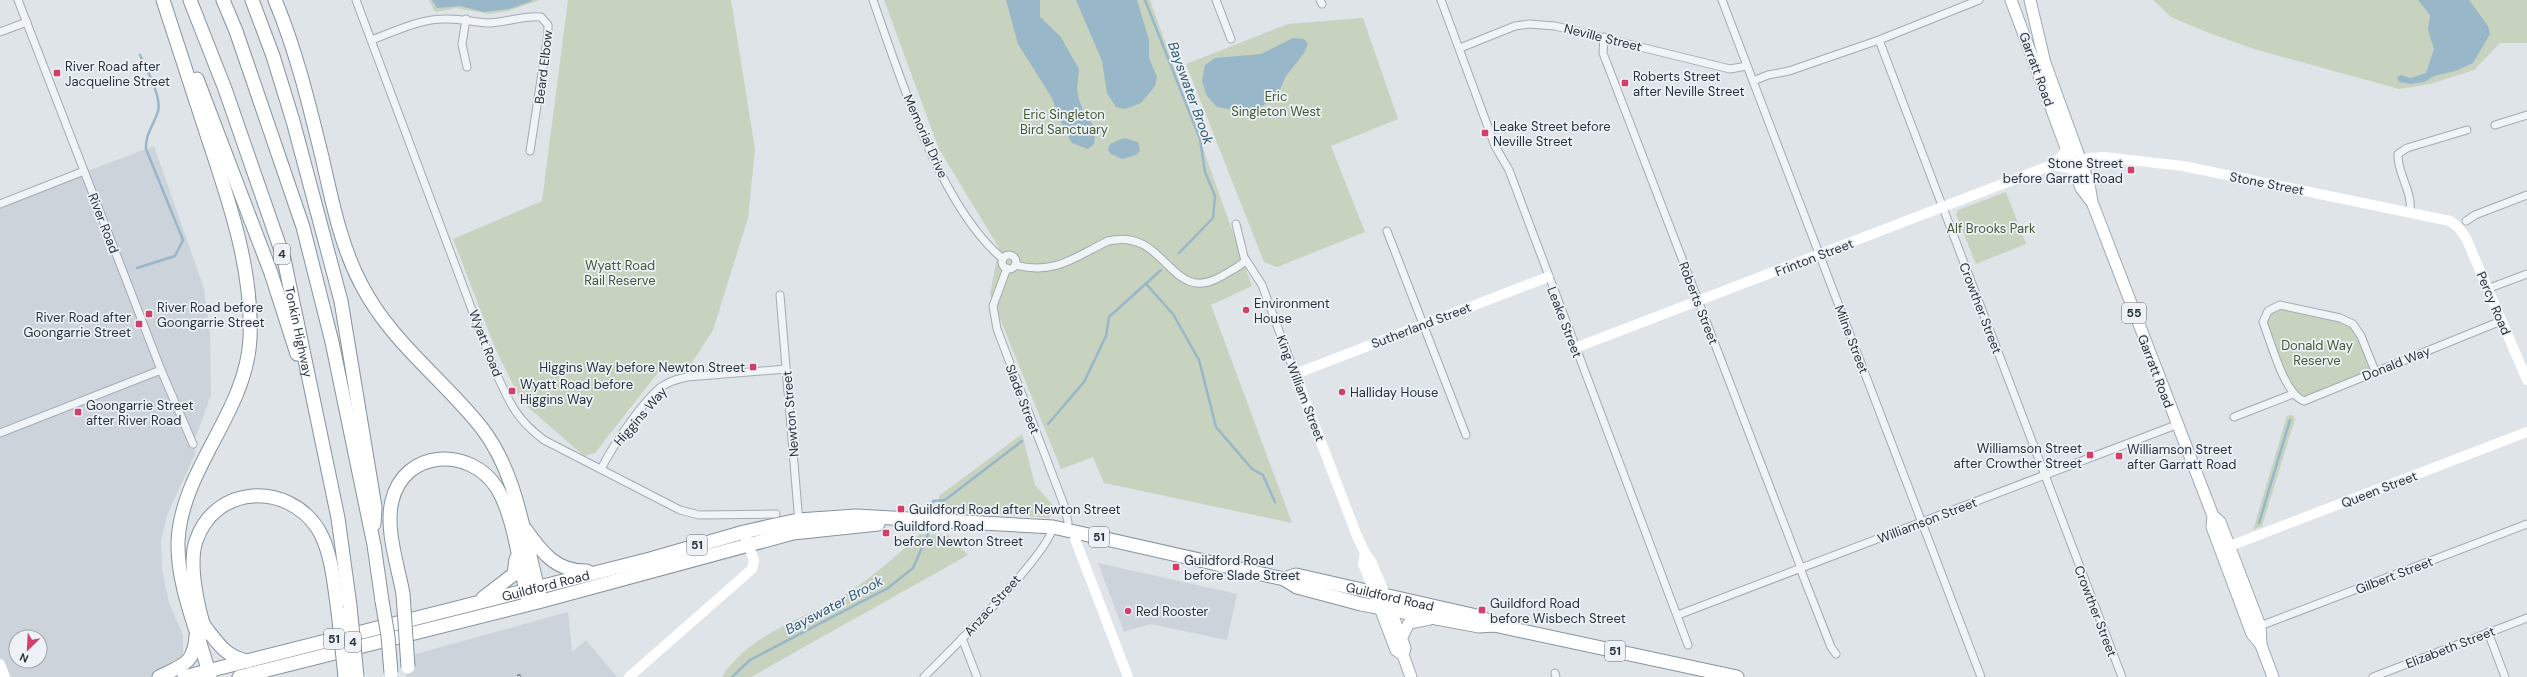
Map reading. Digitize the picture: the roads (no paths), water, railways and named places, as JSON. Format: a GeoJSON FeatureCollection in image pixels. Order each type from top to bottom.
{"type":"FeatureCollection","features":[{"type":"Feature","properties":{"kind":"highway"},"geometry":{"type":"LineString","coordinates":[[164,0],[235,224],[246,273],[250,340],[244,369],[235,398],[192,485],[182,513],[178,542],[182,583],[200,628],[213,673]]}},
{"type":"Feature","properties":{"kind":"highway"},"geometry":{"type":"LineString","coordinates":[[164,0],[216,125],[271,273],[319,425]]}},
{"type":"Feature","properties":{"kind":"highway","name":"Tonkin Highway"},"geometry":{"type":"LineString","coordinates":[[190,0],[235,116],[284,259],[338,518],[344,609],[357,677]]}},
{"type":"Feature","properties":{"kind":"highway"},"geometry":{"type":"LineString","coordinates":[[223,0],[236,31],[303,227],[332,342],[374,545],[388,636],[391,675]]}},
{"type":"Feature","properties":{"kind":"highway"},"geometry":{"type":"LineString","coordinates":[[252,0],[273,56],[293,121],[341,301],[375,507],[374,545]]}},
{"type":"Feature","properties":{"kind":"highway"},"geometry":{"type":"LineString","coordinates":[[275,0],[291,42],[334,213],[358,279],[382,318],[394,334],[482,427],[516,494],[532,589],[536,603]]}},
{"type":"Feature","properties":{"kind":"highway"},"geometry":{"type":"LineString","coordinates":[[408,672],[402,594],[391,528],[392,502],[402,480],[413,468],[425,461],[441,458],[455,459],[468,463],[484,473],[497,489],[507,513],[516,550],[532,589]]}},
{"type":"Feature","properties":{"kind":"highway"},"geometry":{"type":"LineString","coordinates":[[159,677],[184,664],[195,652],[200,628],[193,557],[196,540],[204,525],[217,509],[239,497],[253,494],[280,499],[295,505],[306,514],[318,530],[327,552],[344,609],[344,677]]}},
{"type":"Feature","properties":{"kind":"highway","name":"Guildford Road"},"geometry":{"type":"LineString","coordinates":[[184,677],[213,673],[249,661],[480,600],[532,589],[603,571],[744,532],[799,526],[856,516],[910,521],[977,522],[1053,527],[1284,579],[1297,587],[1481,617],[1494,625]]}},
{"type":"Feature","properties":{"kind":"highway"},"geometry":{"type":"LineString","coordinates":[[521,524],[541,550],[556,564],[572,571],[603,571]]}},
{"type":"Feature","properties":{"kind":"highway","name":"Guildford Road"},"geometry":{"type":"LineString","coordinates":[[239,677],[536,603],[749,546],[799,526]]}},
{"type":"Feature","properties":{"kind":"highway"},"geometry":{"type":"LineString","coordinates":[[480,600],[514,574],[516,550]]}},
{"type":"Feature","properties":{"kind":"highway","name":"Guildford Road"},"geometry":{"type":"LineString","coordinates":[[1383,602],[1433,618],[1479,626],[1494,625],[1705,674],[1737,677]]}},
{"type":"Feature","properties":{"kind":"highway"},"geometry":{"type":"LineString","coordinates":[[200,628],[227,654],[235,659],[249,661]]}},
{"type":"Feature","properties":{"kind":"main road","name":"Garratt Road"},"geometry":{"type":"LineString","coordinates":[[2011,0],[2066,146],[2076,167],[2089,184],[2092,202],[2176,425],[2213,516],[2220,522],[2230,546],[2260,626],[2261,645],[2273,677]]}},
{"type":"Feature","properties":{"kind":"main road","name":"Garratt Road"},"geometry":{"type":"LineString","coordinates":[[2030,0],[2045,63],[2076,167]]}},
{"type":"Feature","properties":{"kind":"main road","name":"Garratt Road"},"geometry":{"type":"LineString","coordinates":[[2213,516],[2212,527],[2252,634],[2261,645]]}},
{"type":"Feature","properties":{"kind":"main road","name":"King William Street"},"geometry":{"type":"LineString","coordinates":[[1383,602],[1402,637],[1405,648],[1403,655]]}},
{"type":"Feature","properties":{"kind":"main road","name":"King William Street"},"geometry":{"type":"LineString","coordinates":[[1383,602],[1396,650],[1403,655],[1412,677]]}},
{"type":"Feature","properties":{"kind":"main road"},"geometry":{"type":"LineString","coordinates":[[1402,637],[1409,624],[1433,618]]}},
{"type":"Feature","properties":{"kind":"street","name":"River Road"},"geometry":{"type":"LineString","coordinates":[[18,0],[161,370],[193,444]]}},
{"type":"Feature","properties":{"kind":"street","name":"Wyatt Road"},"geometry":{"type":"LineString","coordinates":[[356,0],[443,228],[493,366],[513,410],[527,428],[544,440],[680,510],[699,515],[776,514]]}},
{"type":"Feature","properties":{"kind":"street","name":"Memorial Drive"},"geometry":{"type":"LineString","coordinates":[[873,0],[911,105],[936,163],[975,228],[990,249],[1003,259]]}},
{"type":"Feature","properties":{"kind":"street"},"geometry":{"type":"LineString","coordinates":[[1216,0],[1231,39]]}},
{"type":"Feature","properties":{"kind":"street","name":"Leake Street"},"geometry":{"type":"LineString","coordinates":[[1441,0],[1495,146],[1509,170],[1548,278],[1688,645]]}},
{"type":"Feature","properties":{"kind":"street","name":"Milne Street"},"geometry":{"type":"LineString","coordinates":[[1722,0],[1981,677]]}},
{"type":"Feature","properties":{"kind":"street"},"geometry":{"type":"LineString","coordinates":[[1753,81],[1768,75],[1789,71],[1879,40],[1979,0]]}},
{"type":"Feature","properties":{"kind":"street","name":"Beard Elbow"},"geometry":{"type":"LineString","coordinates":[[371,40],[420,22],[442,19],[466,19],[487,23],[510,21],[529,16],[541,16],[548,26],[530,151]]}},
{"type":"Feature","properties":{"kind":"street"},"geometry":{"type":"LineString","coordinates":[[466,19],[462,44],[467,67]]}},
{"type":"Feature","properties":{"kind":"street"},"geometry":{"type":"LineString","coordinates":[[0,32],[27,22]]}},
{"type":"Feature","properties":{"kind":"street","name":"Neville Street"},"geometry":{"type":"LineString","coordinates":[[1460,48],[1514,26],[1528,24],[1555,26],[1604,37],[1730,70],[1747,66]]}},
{"type":"Feature","properties":{"kind":"street","name":"Roberts Street"},"geometry":{"type":"LineString","coordinates":[[1604,37],[1603,54],[1831,647],[1836,654]]}},
{"type":"Feature","properties":{"kind":"street","name":"Crowther Street"},"geometry":{"type":"LineString","coordinates":[[1879,40],[2043,476],[2122,677]]}},
{"type":"Feature","properties":{"kind":"street"},"geometry":{"type":"LineString","coordinates":[[2495,125],[2527,115]]}},
{"type":"Feature","properties":{"kind":"street"},"geometry":{"type":"LineString","coordinates":[[2410,212],[2411,198],[2398,163],[2398,154],[2407,148],[2467,130]]}},
{"type":"Feature","properties":{"kind":"street","name":"Frinton Street"},"geometry":{"type":"LineString","coordinates":[[1575,348],[2052,166],[2064,154],[2066,146]]}},
{"type":"Feature","properties":{"kind":"street","name":"Stone Street"},"geometry":{"type":"LineString","coordinates":[[2076,167],[2104,157],[2182,166],[2437,217],[2462,224]]}},
{"type":"Feature","properties":{"kind":"street"},"geometry":{"type":"LineString","coordinates":[[2052,166],[2070,168],[2076,167]]}},
{"type":"Feature","properties":{"kind":"street"},"geometry":{"type":"LineString","coordinates":[[0,204],[84,171]]}},
{"type":"Feature","properties":{"kind":"street"},"geometry":{"type":"LineString","coordinates":[[2462,224],[2475,215],[2527,195]]}},
{"type":"Feature","properties":{"kind":"street","name":"King William Street"},"geometry":{"type":"LineString","coordinates":[[1236,224],[1245,261],[1262,285],[1365,553],[1363,564],[1383,602]]}},
{"type":"Feature","properties":{"kind":"street","name":"Percy Road"},"geometry":{"type":"LineString","coordinates":[[2462,224],[2466,238],[2487,289],[2527,380]]}},
{"type":"Feature","properties":{"kind":"street"},"geometry":{"type":"LineString","coordinates":[[1387,231],[1466,435]]}},
{"type":"Feature","properties":{"kind":"street"},"geometry":{"type":"LineString","coordinates":[[1015,265],[1014,257],[1008,256],[1003,259],[1003,265],[1007,268],[1015,265],[1037,270],[1052,268],[1108,241],[1122,239],[1140,242],[1148,246],[1179,276],[1187,281],[1197,283],[1214,281],[1245,261]]}},
{"type":"Feature","properties":{"kind":"street","name":"Slade Street"},"geometry":{"type":"LineString","coordinates":[[1007,268],[993,306],[997,329],[1064,505],[1068,522],[1128,677]]}},
{"type":"Feature","properties":{"kind":"street"},"geometry":{"type":"LineString","coordinates":[[2487,289],[2527,274]]}},
{"type":"Feature","properties":{"kind":"street","name":"Sutherland Street"},"geometry":{"type":"LineString","coordinates":[[1295,374],[1422,324],[1548,278]]}},
{"type":"Feature","properties":{"kind":"street","name":"Newton Street"},"geometry":{"type":"LineString","coordinates":[[780,295],[799,526]]}},
{"type":"Feature","properties":{"kind":"street"},"geometry":{"type":"LineString","coordinates":[[2234,417],[2293,394],[2263,322],[2268,311],[2280,305],[2340,318],[2353,324],[2361,336],[2375,371]]}},
{"type":"Feature","properties":{"kind":"street","name":"Donald Way"},"geometry":{"type":"LineString","coordinates":[[2293,394],[2296,399],[2304,401],[2375,371],[2501,322]]}},
{"type":"Feature","properties":{"kind":"street","name":"Higgins Way"},"geometry":{"type":"LineString","coordinates":[[601,469],[614,445],[641,410],[661,388],[673,381],[687,377],[786,369]]}},
{"type":"Feature","properties":{"kind":"street"},"geometry":{"type":"LineString","coordinates":[[0,433],[161,370]]}},
{"type":"Feature","properties":{"kind":"street","name":"Williamson Street"},"geometry":{"type":"LineString","coordinates":[[1678,616],[2176,425]]}},
{"type":"Feature","properties":{"kind":"street","name":"Queen Street"},"geometry":{"type":"LineString","coordinates":[[2230,546],[2527,432]]}},
{"type":"Feature","properties":{"kind":"street","name":"Gilbert Street"},"geometry":{"type":"LineString","coordinates":[[2260,626],[2527,524]]}},
{"type":"Feature","properties":{"kind":"street","name":"Anzac Street"},"geometry":{"type":"LineString","coordinates":[[924,677],[962,638],[1044,546],[1052,535],[1053,527]]}},
{"type":"Feature","properties":{"kind":"street"},"geometry":{"type":"LineString","coordinates":[[629,677],[752,569],[754,561],[744,532]]}},
{"type":"Feature","properties":{"kind":"street","name":"Elizabeth Street"},"geometry":{"type":"LineString","coordinates":[[2373,677],[2527,618]]}},
{"type":"Feature","properties":{"kind":"street"},"geometry":{"type":"LineString","coordinates":[[2488,632],[2505,677]]}},
{"type":"Feature","properties":{"kind":"street"},"geometry":{"type":"LineString","coordinates":[[962,638],[977,677]]}},
{"type":"Feature","properties":{"kind":"street"},"geometry":{"type":"LineString","coordinates":[[0,664],[5,677]]}},
{"type":"Feature","properties":{"kind":"water"},"geometry":{"type":"Polygon","coordinates":[[[432,0],[532,1],[509,9],[484,12],[460,6],[437,8],[432,0]]]}},
{"type":"Feature","properties":{"kind":"water"},"geometry":{"type":"Polygon","coordinates":[[[1006,0],[1040,0],[1040,17],[1060,36],[1079,69],[1077,88],[1079,100],[1085,115],[1096,128],[1094,144],[1088,149],[1072,143],[1063,127],[1052,98],[1018,44],[1006,0]]]}},
{"type":"Feature","properties":{"kind":"water"},"geometry":{"type":"Polygon","coordinates":[[[1076,0],[1137,0],[1149,40],[1149,58],[1157,77],[1155,86],[1141,103],[1125,109],[1116,107],[1107,93],[1102,61],[1076,0]]]}},
{"type":"Feature","properties":{"kind":"water"},"geometry":{"type":"Polygon","coordinates":[[[2418,0],[2469,0],[2488,26],[2490,34],[2473,63],[2455,71],[2434,76],[2424,82],[2410,84],[2399,82],[2397,77],[2401,75],[2411,78],[2426,73],[2434,49],[2428,30],[2430,15],[2418,0]]]}},
{"type":"Feature","properties":{"kind":"water"},"geometry":{"type":"Polygon","coordinates":[[[1293,38],[1304,39],[1308,44],[1304,53],[1286,76],[1278,94],[1261,107],[1241,111],[1217,107],[1207,96],[1202,81],[1205,65],[1215,58],[1261,54],[1293,38]]]}},
{"type":"Feature","properties":{"kind":"water"},"geometry":{"type":"Polygon","coordinates":[[[1124,138],[1138,142],[1140,150],[1136,155],[1122,159],[1111,154],[1108,150],[1110,144],[1124,138]]]}},
{"type":"Feature","properties":{"kind":"waterway","name":"Bayswater Brook"},"geometry":{"type":"LineString","coordinates":[[1145,0],[1200,139],[1205,172],[1215,196],[1213,218],[1179,253]]}},
{"type":"Feature","properties":{"kind":"waterway"},"geometry":{"type":"LineString","coordinates":[[137,268],[175,256],[183,240],[146,149],[147,139],[159,105],[153,83],[140,55]]}},
{"type":"Feature","properties":{"kind":"waterway","name":"Bayswater Brook"},"geometry":{"type":"LineString","coordinates":[[1048,424],[1084,382],[1106,336],[1109,317],[1161,270]]}},
{"type":"Feature","properties":{"kind":"waterway"},"geometry":{"type":"LineString","coordinates":[[1147,285],[1173,314],[1199,360],[1216,427],[1252,469],[1263,475],[1275,502]]}},
{"type":"Feature","properties":{"kind":"waterway"},"geometry":{"type":"LineString","coordinates":[[2259,523],[2290,420]]}},
{"type":"Feature","properties":{"kind":"waterway","name":"Bayswater Brook"},"geometry":{"type":"LineString","coordinates":[[931,509],[933,501],[945,500],[1022,441]]}},
{"type":"Feature","properties":{"kind":"waterway","name":"Bayswater Brook"},"geometry":{"type":"LineString","coordinates":[[732,677],[750,660],[888,588],[913,568],[928,534]]}},
{"type":"Feature","properties":{"kind":"place","name":"River Road after Jacqueline Street"},"geometry":{"type":"Point","coordinates":[57,73]}},
{"type":"Feature","properties":{"kind":"place","name":"Roberts Street after Neville Street"},"geometry":{"type":"Point","coordinates":[1625,83]}},
{"type":"Feature","properties":{"kind":"place","name":"Leake Street before Neville Street"},"geometry":{"type":"Point","coordinates":[1485,133]}},
{"type":"Feature","properties":{"kind":"place","name":"Stone Street before Garratt Road"},"geometry":{"type":"Point","coordinates":[2131,170]}},
{"type":"Feature","properties":{"kind":"place","name":"Environment House"},"geometry":{"type":"Point","coordinates":[1246,310]}},
{"type":"Feature","properties":{"kind":"place","name":"River Road before Goongarrie Street"},"geometry":{"type":"Point","coordinates":[149,314]}},
{"type":"Feature","properties":{"kind":"place","name":"River Road after Goongarrie Street"},"geometry":{"type":"Point","coordinates":[139,324]}},
{"type":"Feature","properties":{"kind":"place","name":"Higgins Way before Newton Street"},"geometry":{"type":"Point","coordinates":[753,367]}},
{"type":"Feature","properties":{"kind":"place","name":"Wyatt Road before Higgins Way"},"geometry":{"type":"Point","coordinates":[512,391]}},
{"type":"Feature","properties":{"kind":"place","name":"Halliday House"},"geometry":{"type":"Point","coordinates":[1342,392]}},
{"type":"Feature","properties":{"kind":"place","name":"Goongarrie Street after River Road"},"geometry":{"type":"Point","coordinates":[78,412]}},
{"type":"Feature","properties":{"kind":"place","name":"Williamson Street after Crowther Street"},"geometry":{"type":"Point","coordinates":[2090,455]}},
{"type":"Feature","properties":{"kind":"place","name":"Williamson Street after Garratt Road"},"geometry":{"type":"Point","coordinates":[2119,456]}},
{"type":"Feature","properties":{"kind":"place","name":"Guildford Road after Newton Street"},"geometry":{"type":"Point","coordinates":[901,509]}},
{"type":"Feature","properties":{"kind":"place","name":"Guildford Road before Newton Street"},"geometry":{"type":"Point","coordinates":[886,533]}},
{"type":"Feature","properties":{"kind":"place","name":"Guildford Road before Slade Street"},"geometry":{"type":"Point","coordinates":[1176,567]}},
{"type":"Feature","properties":{"kind":"place","name":"Guildford Road before Wisbech Street"},"geometry":{"type":"Point","coordinates":[1482,610]}},
{"type":"Feature","properties":{"kind":"place","name":"Red Rooster"},"geometry":{"type":"Point","coordinates":[1128,611]}},
{"type":"Feature","properties":{"kind":"park label","name":"Eric Singleton West"},"geometry":{"type":"Point","coordinates":[1276,104]}},
{"type":"Feature","properties":{"kind":"park label","name":"Eric Singleton Bird Sanctuary"},"geometry":{"type":"Point","coordinates":[1064,122]}},
{"type":"Feature","properties":{"kind":"park label","name":"Alf Brooks Park"},"geometry":{"type":"Point","coordinates":[1991,228]}},
{"type":"Feature","properties":{"kind":"park label","name":"Wyatt Road Rail Reserve"},"geometry":{"type":"Point","coordinates":[620,272]}},
{"type":"Feature","properties":{"kind":"park label","name":"Donald Way Reserve"},"geometry":{"type":"Point","coordinates":[2317,352]}}]}
